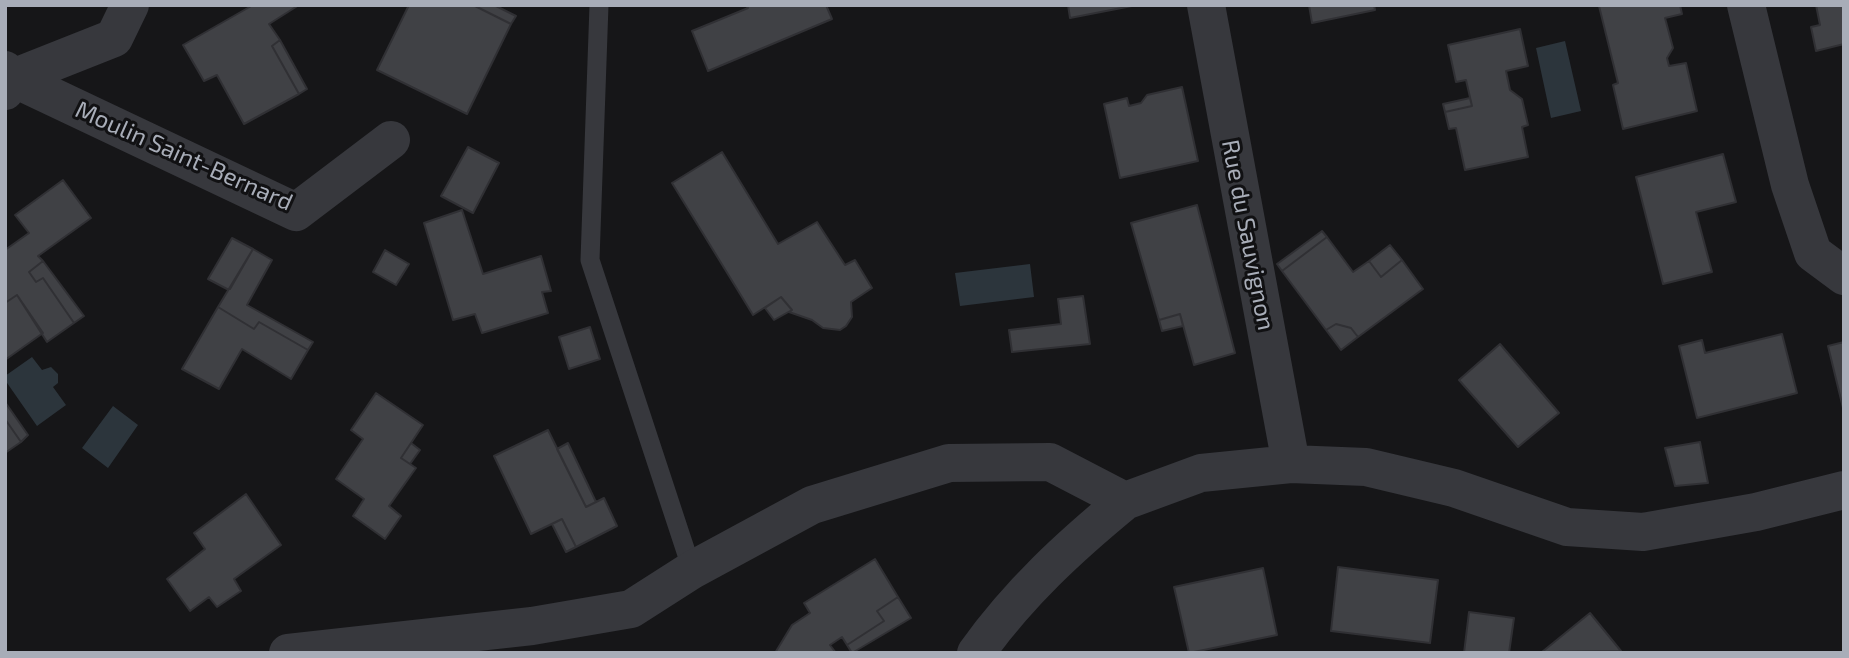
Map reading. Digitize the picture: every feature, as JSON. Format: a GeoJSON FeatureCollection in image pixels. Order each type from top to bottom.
{"type":"FeatureCollection","features":[{"type":"Feature","properties":{"kind":"street"},"geometry":{"type":"LineString","coordinates":[[8,79],[114,38],[130,5]]}},
{"type":"Feature","properties":{"kind":"street","name":"Rue du Sauvignon"},"geometry":{"type":"LineString","coordinates":[[1206,5],[1291,464]]}},
{"type":"Feature","properties":{"kind":"street"},"geometry":{"type":"LineString","coordinates":[[1746,5],[1790,185],[1813,253],[1844,276]]}},
{"type":"Feature","properties":{"kind":"street","name":"Moulin Saint-Bernard"},"geometry":{"type":"LineString","coordinates":[[8,79],[296,212],[391,140]]}},
{"type":"Feature","properties":{"kind":"street"},"geometry":{"type":"LineString","coordinates":[[288,653],[532,626],[631,609],[692,570],[812,505],[949,463],[1050,462],[1125,501]]}},
{"type":"Feature","properties":{"kind":"street"},"geometry":{"type":"LineString","coordinates":[[976,653],[1007,610],[1061,553],[1125,501],[1201,473],[1291,464],[1366,467],[1454,488],[1567,527],[1643,532],[1756,512],[1844,490]]}},
{"type":"Feature","properties":{"kind":"lane"},"geometry":{"type":"LineString","coordinates":[[600,5],[590,260],[692,570]]}},
{"type":"Feature","properties":{"kind":"shaded area"},"geometry":{"type":"Polygon","coordinates":[[[1565,41],[1581,111],[1551,118],[1536,48],[1565,41]]]}},
{"type":"Feature","properties":{"kind":"shaded area"},"geometry":{"type":"Polygon","coordinates":[[[1030,264],[1034,297],[960,306],[955,273],[1030,264]]]}},
{"type":"Feature","properties":{"kind":"shaded area"},"geometry":{"type":"Polygon","coordinates":[[[32,357],[42,370],[51,367],[58,374],[58,383],[53,387],[66,405],[37,426],[5,380],[5,376],[32,357]]]}},
{"type":"Feature","properties":{"kind":"shaded area"},"geometry":{"type":"Polygon","coordinates":[[[113,406],[138,425],[108,468],[82,448],[113,406]]]}},
{"type":"Feature","properties":{"kind":"building"},"geometry":{"type":"Polygon","coordinates":[[[253,5],[299,5],[269,24],[280,40],[272,46],[299,94],[244,124],[217,75],[204,81],[183,45],[253,5]]]}},
{"type":"Feature","properties":{"kind":"building"},"geometry":{"type":"Polygon","coordinates":[[[409,5],[473,5],[511,24],[467,114],[377,70],[409,5]]]}},
{"type":"Feature","properties":{"kind":"building"},"geometry":{"type":"Polygon","coordinates":[[[473,5],[494,5],[516,16],[511,24],[473,5]]]}},
{"type":"Feature","properties":{"kind":"building"},"geometry":{"type":"Polygon","coordinates":[[[746,5],[826,5],[832,19],[708,71],[692,31],[748,8],[746,5]]]}},
{"type":"Feature","properties":{"kind":"building"},"geometry":{"type":"Polygon","coordinates":[[[1068,5],[1137,5],[1070,18],[1068,5]]]}},
{"type":"Feature","properties":{"kind":"building"},"geometry":{"type":"Polygon","coordinates":[[[1309,5],[1374,5],[1375,10],[1312,23],[1309,5]]]}},
{"type":"Feature","properties":{"kind":"building"},"geometry":{"type":"Polygon","coordinates":[[[1680,5],[1682,14],[1665,18],[1673,48],[1667,58],[1669,66],[1686,63],[1697,111],[1623,129],[1613,85],[1618,83],[1599,6],[1680,5]]]}},
{"type":"Feature","properties":{"kind":"building"},"geometry":{"type":"Polygon","coordinates":[[[1816,5],[1844,5],[1844,44],[1816,51],[1811,27],[1820,25],[1816,5]]]}},
{"type":"Feature","properties":{"kind":"building"},"geometry":{"type":"Polygon","coordinates":[[[1520,29],[1528,66],[1506,71],[1510,90],[1522,99],[1528,125],[1522,127],[1528,157],[1465,170],[1456,128],[1449,129],[1445,112],[1472,106],[1466,80],[1456,82],[1448,45],[1520,29]]]}},
{"type":"Feature","properties":{"kind":"building"},"geometry":{"type":"Polygon","coordinates":[[[280,40],[307,89],[299,94],[272,46],[280,40]]]}},
{"type":"Feature","properties":{"kind":"building"},"geometry":{"type":"Polygon","coordinates":[[[1182,87],[1198,161],[1120,178],[1104,104],[1127,98],[1129,106],[1141,103],[1147,95],[1182,87]]]}},
{"type":"Feature","properties":{"kind":"building"},"geometry":{"type":"Polygon","coordinates":[[[1470,98],[1472,106],[1445,112],[1443,104],[1470,98]]]}},
{"type":"Feature","properties":{"kind":"building"},"geometry":{"type":"Polygon","coordinates":[[[468,147],[499,163],[473,213],[441,196],[468,147]]]}},
{"type":"Feature","properties":{"kind":"building"},"geometry":{"type":"Polygon","coordinates":[[[722,152],[778,244],[817,222],[845,265],[855,260],[872,288],[851,302],[852,317],[846,326],[840,330],[823,328],[812,320],[789,312],[792,310],[781,297],[753,315],[672,183],[722,152]]]}},
{"type":"Feature","properties":{"kind":"building"},"geometry":{"type":"Polygon","coordinates":[[[1723,154],[1736,202],[1696,212],[1712,272],[1663,284],[1636,177],[1723,154]]]}},
{"type":"Feature","properties":{"kind":"building"},"geometry":{"type":"Polygon","coordinates":[[[63,180],[91,218],[38,256],[43,261],[29,272],[36,282],[43,278],[74,323],[47,342],[17,295],[5,303],[5,250],[29,233],[15,215],[63,180]]]}},
{"type":"Feature","properties":{"kind":"building"},"geometry":{"type":"Polygon","coordinates":[[[1197,205],[1235,353],[1194,365],[1180,314],[1159,320],[1131,223],[1197,205]]]}},
{"type":"Feature","properties":{"kind":"building"},"geometry":{"type":"Polygon","coordinates":[[[462,210],[483,274],[541,256],[551,291],[542,292],[548,313],[482,333],[475,314],[453,320],[424,223],[462,210]]]}},
{"type":"Feature","properties":{"kind":"building"},"geometry":{"type":"Polygon","coordinates":[[[1322,231],[1327,237],[1282,271],[1277,264],[1322,231]]]}},
{"type":"Feature","properties":{"kind":"building"},"geometry":{"type":"Polygon","coordinates":[[[1327,237],[1353,272],[1369,261],[1381,277],[1402,260],[1423,289],[1358,337],[1351,328],[1336,324],[1326,330],[1282,271],[1327,237]]]}},
{"type":"Feature","properties":{"kind":"building"},"geometry":{"type":"Polygon","coordinates":[[[232,238],[253,249],[230,289],[227,289],[208,279],[232,238]]]}},
{"type":"Feature","properties":{"kind":"building"},"geometry":{"type":"Polygon","coordinates":[[[1390,245],[1402,260],[1381,277],[1369,261],[1390,245]]]}},
{"type":"Feature","properties":{"kind":"building"},"geometry":{"type":"Polygon","coordinates":[[[253,249],[272,260],[247,305],[313,342],[308,350],[259,322],[254,329],[218,307],[253,249]]]}},
{"type":"Feature","properties":{"kind":"building"},"geometry":{"type":"Polygon","coordinates":[[[385,250],[409,264],[396,285],[373,272],[385,250]]]}},
{"type":"Feature","properties":{"kind":"building"},"geometry":{"type":"Polygon","coordinates":[[[43,261],[84,316],[74,323],[43,278],[36,282],[29,272],[43,261]]]}},
{"type":"Feature","properties":{"kind":"building"},"geometry":{"type":"Polygon","coordinates":[[[17,295],[43,333],[5,360],[5,303],[17,295]]]}},
{"type":"Feature","properties":{"kind":"building"},"geometry":{"type":"Polygon","coordinates":[[[1083,296],[1090,344],[1012,352],[1009,330],[1061,324],[1058,299],[1083,296]]]}},
{"type":"Feature","properties":{"kind":"building"},"geometry":{"type":"Polygon","coordinates":[[[781,297],[792,310],[774,320],[765,308],[781,297]]]}},
{"type":"Feature","properties":{"kind":"building"},"geometry":{"type":"Polygon","coordinates":[[[218,307],[254,329],[259,322],[308,350],[291,379],[242,349],[219,389],[182,369],[218,307]]]}},
{"type":"Feature","properties":{"kind":"building"},"geometry":{"type":"Polygon","coordinates":[[[1180,314],[1183,326],[1162,331],[1159,320],[1180,314]]]}},
{"type":"Feature","properties":{"kind":"building"},"geometry":{"type":"Polygon","coordinates":[[[1336,324],[1351,328],[1358,337],[1341,350],[1326,330],[1336,324]]]}},
{"type":"Feature","properties":{"kind":"building"},"geometry":{"type":"Polygon","coordinates":[[[590,327],[600,359],[569,369],[559,337],[590,327]]]}},
{"type":"Feature","properties":{"kind":"building"},"geometry":{"type":"Polygon","coordinates":[[[1782,334],[1797,393],[1697,418],[1679,346],[1702,340],[1705,353],[1782,334]]]}},
{"type":"Feature","properties":{"kind":"building"},"geometry":{"type":"Polygon","coordinates":[[[1844,342],[1844,412],[1828,346],[1844,342]]]}},
{"type":"Feature","properties":{"kind":"building"},"geometry":{"type":"Polygon","coordinates":[[[1500,344],[1559,413],[1518,447],[1459,380],[1500,344]]]}},
{"type":"Feature","properties":{"kind":"building"},"geometry":{"type":"Polygon","coordinates":[[[376,393],[423,425],[401,458],[416,468],[389,506],[401,516],[385,539],[353,516],[364,499],[336,479],[363,439],[351,430],[376,393]]]}},
{"type":"Feature","properties":{"kind":"building"},"geometry":{"type":"Polygon","coordinates":[[[5,402],[28,435],[21,442],[5,419],[5,402]]]}},
{"type":"Feature","properties":{"kind":"building"},"geometry":{"type":"Polygon","coordinates":[[[5,419],[21,442],[5,453],[5,419]]]}},
{"type":"Feature","properties":{"kind":"building"},"geometry":{"type":"Polygon","coordinates":[[[548,430],[586,507],[604,498],[617,526],[576,547],[562,519],[531,534],[494,456],[548,430]]]}},
{"type":"Feature","properties":{"kind":"building"},"geometry":{"type":"Polygon","coordinates":[[[1700,442],[1708,483],[1675,486],[1665,448],[1700,442]]]}},
{"type":"Feature","properties":{"kind":"building"},"geometry":{"type":"Polygon","coordinates":[[[411,443],[420,450],[410,464],[401,458],[411,443]]]}},
{"type":"Feature","properties":{"kind":"building"},"geometry":{"type":"Polygon","coordinates":[[[568,443],[596,502],[586,507],[557,449],[568,443]]]}},
{"type":"Feature","properties":{"kind":"building"},"geometry":{"type":"Polygon","coordinates":[[[246,494],[281,545],[234,579],[241,591],[217,607],[209,597],[190,611],[167,579],[205,549],[194,533],[246,494]]]}},
{"type":"Feature","properties":{"kind":"building"},"geometry":{"type":"Polygon","coordinates":[[[562,519],[576,547],[566,552],[552,524],[562,519]]]}},
{"type":"Feature","properties":{"kind":"building"},"geometry":{"type":"Polygon","coordinates":[[[875,559],[898,597],[877,611],[884,621],[847,645],[842,637],[830,645],[836,653],[775,653],[792,625],[810,613],[804,603],[875,559]]]}},
{"type":"Feature","properties":{"kind":"building"},"geometry":{"type":"Polygon","coordinates":[[[1338,567],[1438,580],[1430,643],[1331,631],[1338,567]]]}},
{"type":"Feature","properties":{"kind":"building"},"geometry":{"type":"Polygon","coordinates":[[[1263,568],[1277,635],[1189,653],[1174,587],[1263,568]]]}},
{"type":"Feature","properties":{"kind":"building"},"geometry":{"type":"Polygon","coordinates":[[[898,597],[911,618],[852,653],[847,645],[884,621],[877,611],[898,597]]]}},
{"type":"Feature","properties":{"kind":"building"},"geometry":{"type":"Polygon","coordinates":[[[1469,612],[1514,618],[1509,653],[1464,653],[1469,612]]]}},
{"type":"Feature","properties":{"kind":"building"},"geometry":{"type":"Polygon","coordinates":[[[1590,613],[1621,651],[1542,652],[1590,613]]]}}]}
